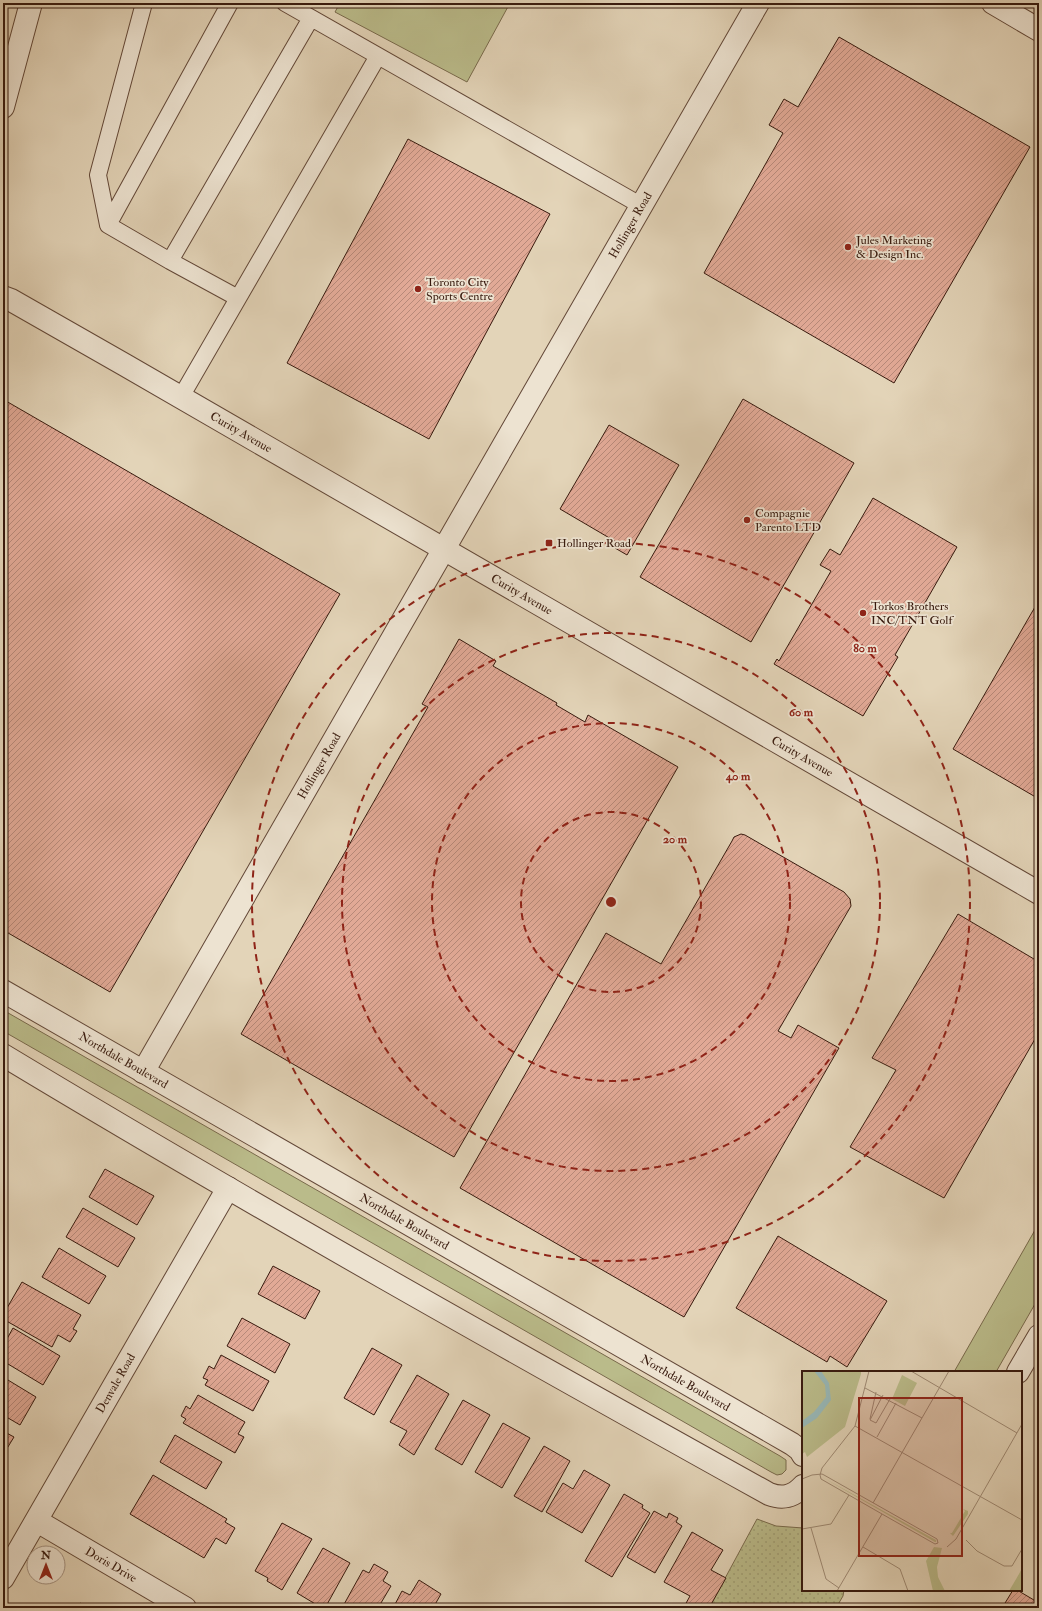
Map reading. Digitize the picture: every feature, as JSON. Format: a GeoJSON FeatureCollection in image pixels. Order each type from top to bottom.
{"type":"FeatureCollection","features":[{"type":"Feature","properties":{"kind":"street"},"geometry":{"type":"LineString","coordinates":[[3,107],[31,3]]}},
{"type":"Feature","properties":{"kind":"street","name":"Hollinger Road"},"geometry":{"type":"LineString","coordinates":[[143,1072],[758,3]]}},
{"type":"Feature","properties":{"kind":"street"},"geometry":{"type":"LineString","coordinates":[[993,3],[1039,30]]}},
{"type":"Feature","properties":{"kind":"street","name":"Curity Avenue"},"geometry":{"type":"LineString","coordinates":[[3,297],[18,303],[1039,893]]}},
{"type":"Feature","properties":{"kind":"street","name":"Northdale Boulevard"},"geometry":{"type":"LineString","coordinates":[[3,991],[786,1441],[800,1450],[802,1453]]}},
{"type":"Feature","properties":{"kind":"street"},"geometry":{"type":"LineString","coordinates":[[3,1055],[378,1275],[769,1494],[778,1497],[787,1497],[796,1493],[802,1487]]}},
{"type":"Feature","properties":{"kind":"street","name":"Denvale Road"},"geometry":{"type":"LineString","coordinates":[[3,1578],[228,1188]]}},
{"type":"Feature","properties":{"kind":"street"},"geometry":{"type":"LineString","coordinates":[[1019,1371],[1039,1336]]}},
{"type":"Feature","properties":{"kind":"street","name":"Doris Drive"},"geometry":{"type":"LineString","coordinates":[[37,1521],[185,1608]]}},
{"type":"Feature","properties":{"kind":"lane"},"geometry":{"type":"LineString","coordinates":[[144,3],[98,175],[108,225],[238,298]]}},
{"type":"Feature","properties":{"kind":"lane"},"geometry":{"type":"LineString","coordinates":[[108,225],[230,3]]}},
{"type":"Feature","properties":{"kind":"lane"},"geometry":{"type":"LineString","coordinates":[[285,3],[642,206]]}},
{"type":"Feature","properties":{"kind":"lane"},"geometry":{"type":"LineString","coordinates":[[170,261],[311,18]]}},
{"type":"Feature","properties":{"kind":"lane"},"geometry":{"type":"LineString","coordinates":[[181,397],[378,56]]}},
{"type":"Feature","properties":{"kind":"green space"},"geometry":{"type":"Polygon","coordinates":[[[340,3],[510,3],[467,82],[335,12],[340,3]]]}},
{"type":"Feature","properties":{"kind":"green space"},"geometry":{"type":"Polygon","coordinates":[[[3,1010],[780,1456],[786,1460],[786,1470],[782,1474],[777,1475],[771,1472],[3,1031],[3,1010]]]}},
{"type":"Feature","properties":{"kind":"green space"},"geometry":{"type":"Polygon","coordinates":[[[1039,1223],[1039,1297],[997,1371],[955,1371],[1039,1223]]]}},
{"type":"Feature","properties":{"kind":"green space"},"geometry":{"type":"Polygon","coordinates":[[[757,1519],[776,1526],[802,1528],[802,1591],[844,1591],[843,1596],[836,1608],[709,1608],[757,1519]]]}},
{"type":"Feature","properties":{"kind":"building"},"geometry":{"type":"Polygon","coordinates":[[[839,37],[1030,147],[894,383],[704,273],[783,133],[769,125],[784,99],[798,107],[839,37]]]}},
{"type":"Feature","properties":{"kind":"building","name":"Toronto City Sports Centre"},"geometry":{"type":"Polygon","coordinates":[[[408,139],[550,214],[429,439],[287,363],[408,139]]]}},
{"type":"Feature","properties":{"kind":"building","name":"Compagnie Parento LTD"},"geometry":{"type":"Polygon","coordinates":[[[743,399],[854,463],[751,642],[640,577],[743,399]]]}},
{"type":"Feature","properties":{"kind":"building"},"geometry":{"type":"Polygon","coordinates":[[[6,401],[340,594],[110,992],[3,930],[3,407],[6,401]]]}},
{"type":"Feature","properties":{"kind":"building"},"geometry":{"type":"Polygon","coordinates":[[[609,425],[679,465],[627,555],[615,548],[618,543],[560,509],[609,425]]]}},
{"type":"Feature","properties":{"kind":"building","name":"Torkos Brothers INC/TNT Golf"},"geometry":{"type":"Polygon","coordinates":[[[873,498],[957,547],[895,655],[898,657],[863,716],[774,664],[777,659],[779,661],[831,571],[820,565],[830,549],[840,555],[873,498]]]}},
{"type":"Feature","properties":{"kind":"building"},"geometry":{"type":"Polygon","coordinates":[[[1039,600],[1039,799],[953,749],[1039,600]]]}},
{"type":"Feature","properties":{"kind":"building"},"geometry":{"type":"Polygon","coordinates":[[[459,639],[496,661],[493,666],[557,703],[556,705],[585,722],[588,715],[678,767],[454,1157],[241,1034],[428,707],[422,704],[459,639]]]}},
{"type":"Feature","properties":{"kind":"building"},"geometry":{"type":"Polygon","coordinates":[[[741,834],[844,892],[850,899],[851,906],[778,1031],[791,1038],[798,1025],[839,1048],[684,1317],[460,1188],[606,933],[661,964],[734,837],[741,834]]]}},
{"type":"Feature","properties":{"kind":"building"},"geometry":{"type":"Polygon","coordinates":[[[958,914],[1039,962],[1039,1032],[944,1198],[850,1147],[896,1070],[872,1058],[958,914]]]}},
{"type":"Feature","properties":{"kind":"building"},"geometry":{"type":"Polygon","coordinates":[[[105,1169],[154,1196],[137,1225],[89,1197],[105,1169]]]}},
{"type":"Feature","properties":{"kind":"building"},"geometry":{"type":"Polygon","coordinates":[[[83,1208],[135,1238],[118,1267],[66,1237],[83,1208]]]}},
{"type":"Feature","properties":{"kind":"building"},"geometry":{"type":"Polygon","coordinates":[[[778,1236],[887,1301],[847,1367],[830,1356],[827,1362],[736,1308],[778,1236]]]}},
{"type":"Feature","properties":{"kind":"building"},"geometry":{"type":"Polygon","coordinates":[[[59,1248],[106,1276],[89,1304],[42,1277],[59,1248]]]}},
{"type":"Feature","properties":{"kind":"building"},"geometry":{"type":"Polygon","coordinates":[[[273,1266],[320,1291],[305,1319],[258,1294],[273,1266]]]}},
{"type":"Feature","properties":{"kind":"building"},"geometry":{"type":"Polygon","coordinates":[[[22,1282],[81,1315],[73,1329],[77,1331],[70,1342],[58,1335],[52,1347],[3,1319],[3,1315],[22,1282]]]}},
{"type":"Feature","properties":{"kind":"building"},"geometry":{"type":"Polygon","coordinates":[[[242,1318],[290,1344],[275,1373],[227,1346],[242,1318]]]}},
{"type":"Feature","properties":{"kind":"building"},"geometry":{"type":"Polygon","coordinates":[[[13,1328],[60,1356],[43,1385],[3,1361],[3,1346],[13,1328]]]}},
{"type":"Feature","properties":{"kind":"building"},"geometry":{"type":"Polygon","coordinates":[[[372,1348],[402,1365],[374,1415],[344,1398],[372,1348]]]}},
{"type":"Feature","properties":{"kind":"building"},"geometry":{"type":"Polygon","coordinates":[[[221,1355],[269,1381],[253,1411],[205,1385],[208,1380],[203,1378],[209,1366],[214,1369],[221,1355]]]}},
{"type":"Feature","properties":{"kind":"building"},"geometry":{"type":"Polygon","coordinates":[[[417,1375],[449,1394],[414,1455],[399,1445],[407,1431],[390,1422],[417,1375]]]}},
{"type":"Feature","properties":{"kind":"building"},"geometry":{"type":"Polygon","coordinates":[[[3,1377],[36,1397],[20,1425],[3,1415],[3,1377]]]}},
{"type":"Feature","properties":{"kind":"building"},"geometry":{"type":"Polygon","coordinates":[[[198,1395],[245,1422],[238,1434],[244,1437],[235,1453],[183,1423],[186,1419],[181,1416],[186,1406],[190,1409],[198,1395]]]}},
{"type":"Feature","properties":{"kind":"building"},"geometry":{"type":"Polygon","coordinates":[[[463,1400],[490,1415],[462,1465],[435,1449],[463,1400]]]}},
{"type":"Feature","properties":{"kind":"building"},"geometry":{"type":"Polygon","coordinates":[[[503,1423],[530,1438],[502,1488],[475,1472],[503,1423]]]}},
{"type":"Feature","properties":{"kind":"building"},"geometry":{"type":"Polygon","coordinates":[[[3,1431],[14,1437],[3,1455],[3,1431]]]}},
{"type":"Feature","properties":{"kind":"building"},"geometry":{"type":"Polygon","coordinates":[[[175,1435],[222,1462],[206,1489],[160,1462],[175,1435]]]}},
{"type":"Feature","properties":{"kind":"building"},"geometry":{"type":"Polygon","coordinates":[[[544,1446],[570,1461],[542,1512],[514,1496],[544,1446]]]}},
{"type":"Feature","properties":{"kind":"building"},"geometry":{"type":"Polygon","coordinates":[[[584,1470],[610,1485],[582,1533],[546,1512],[563,1483],[573,1489],[584,1470]]]}},
{"type":"Feature","properties":{"kind":"building"},"geometry":{"type":"Polygon","coordinates":[[[153,1475],[227,1519],[225,1522],[235,1528],[226,1544],[216,1538],[204,1558],[130,1514],[153,1475]]]}},
{"type":"Feature","properties":{"kind":"building"},"geometry":{"type":"Polygon","coordinates":[[[624,1494],[643,1505],[642,1508],[650,1513],[612,1577],[585,1561],[624,1494]]]}},
{"type":"Feature","properties":{"kind":"building"},"geometry":{"type":"Polygon","coordinates":[[[654,1511],[667,1518],[669,1513],[678,1518],[676,1522],[682,1526],[655,1573],[627,1557],[654,1511]]]}},
{"type":"Feature","properties":{"kind":"building"},"geometry":{"type":"Polygon","coordinates":[[[282,1523],[312,1539],[282,1590],[267,1581],[268,1578],[255,1571],[282,1523]]]}},
{"type":"Feature","properties":{"kind":"building"},"geometry":{"type":"Polygon","coordinates":[[[692,1532],[723,1550],[711,1570],[726,1578],[709,1608],[690,1608],[685,1605],[690,1596],[664,1582],[692,1532]]]}},
{"type":"Feature","properties":{"kind":"building"},"geometry":{"type":"Polygon","coordinates":[[[323,1548],[350,1563],[325,1608],[322,1608],[297,1593],[323,1548]]]}},
{"type":"Feature","properties":{"kind":"building"},"geometry":{"type":"Polygon","coordinates":[[[374,1564],[388,1572],[383,1581],[391,1586],[378,1608],[342,1608],[363,1570],[369,1573],[374,1564]]]}},
{"type":"Feature","properties":{"kind":"building"},"geometry":{"type":"Polygon","coordinates":[[[419,1580],[441,1594],[433,1608],[393,1608],[402,1591],[410,1595],[419,1580]]]}},
{"type":"Feature","properties":{"kind":"building"},"geometry":{"type":"Polygon","coordinates":[[[1012,1591],[1019,1591],[1039,1603],[1039,1608],[1002,1608],[1012,1591]]]}},
{"type":"Feature","properties":{"kind":"building"},"geometry":{"type":"Polygon","coordinates":[[[80,1603],[89,1608],[77,1608],[80,1603]]]}},
{"type":"Feature","properties":{"kind":"place","name":"Jules Marketing & Design Inc."},"geometry":{"type":"Point","coordinates":[848,247]}},
{"type":"Feature","properties":{"kind":"place","name":"Toronto City Sports Centre"},"geometry":{"type":"Point","coordinates":[418,289]}},
{"type":"Feature","properties":{"kind":"place","name":"Compagnie Parento LTD"},"geometry":{"type":"Point","coordinates":[747,520]}},
{"type":"Feature","properties":{"kind":"place","name":"Hollinger Road"},"geometry":{"type":"Point","coordinates":[549,543]}},
{"type":"Feature","properties":{"kind":"place","name":"Torkos Brothers INC/TNT Golf"},"geometry":{"type":"Point","coordinates":[863,613]}}]}
